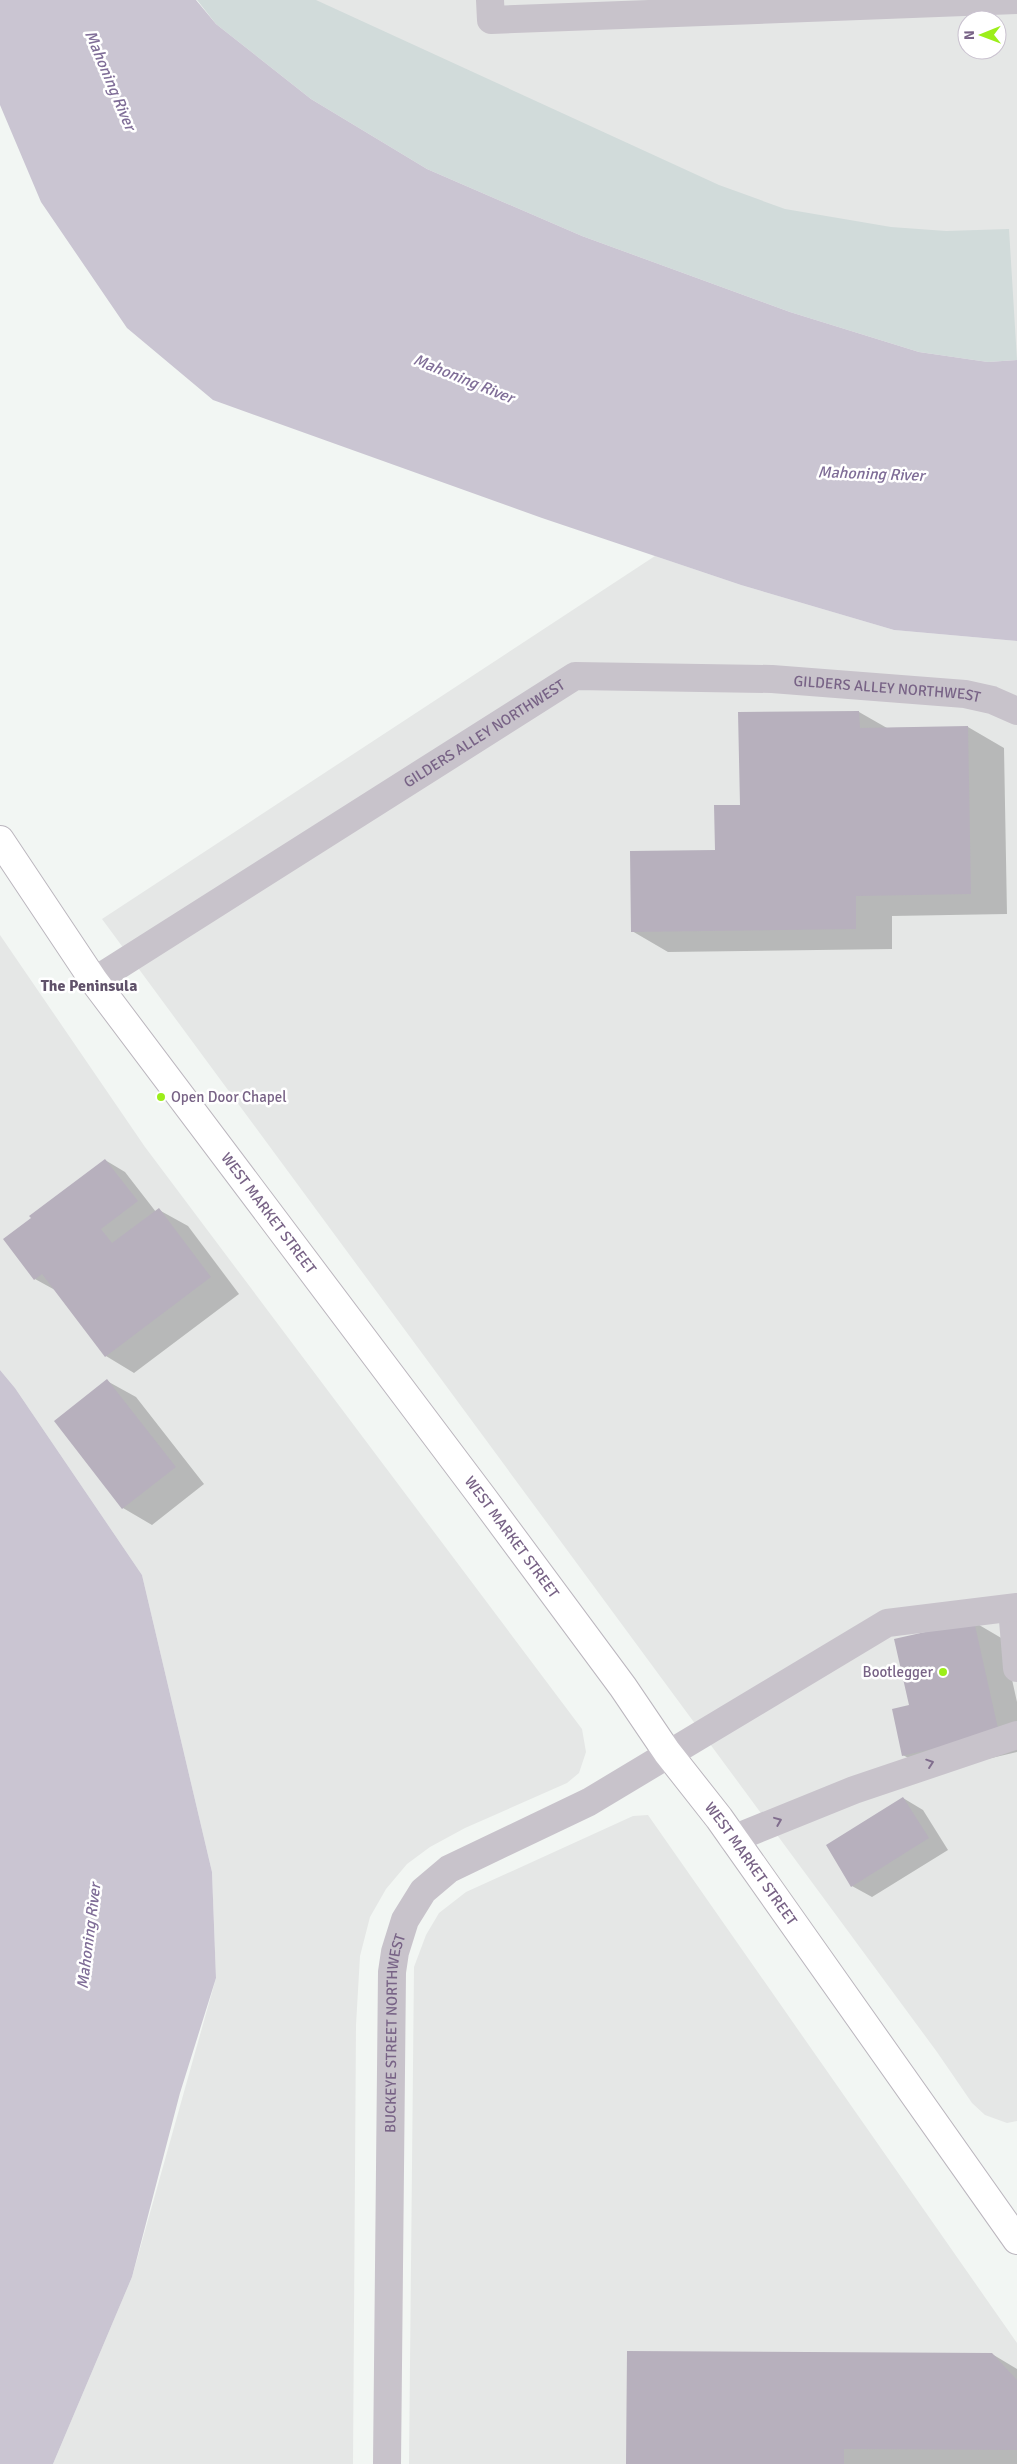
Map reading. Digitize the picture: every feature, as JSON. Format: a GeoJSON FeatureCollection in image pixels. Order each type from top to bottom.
{"type":"FeatureCollection","features":[{"type":"Feature","properties":{"kind":"main road","name":"WEST MARKET STREET"},"geometry":{"type":"LineString","coordinates":[[0,840],[94,981],[489,1505],[623,1687],[1017,2240]]}},
{"type":"Feature","properties":{"kind":"street"},"geometry":{"type":"LineString","coordinates":[[490,0],[491,20],[1017,0]]}},
{"type":"Feature","properties":{"kind":"street","name":"GILDERS ALLEY NORTHWEST"},"geometry":{"type":"LineString","coordinates":[[94,981],[575,676],[772,679],[965,694],[992,700],[1017,711]]}},
{"type":"Feature","properties":{"kind":"street"},"geometry":{"type":"LineString","coordinates":[[1015,1607],[1017,1668]]}},
{"type":"Feature","properties":{"kind":"street","name":"BUCKEYE STREET NORTHWEST"},"geometry":{"type":"LineString","coordinates":[[387,2464],[392,1972],[395,1952],[405,1920],[423,1891],[449,1869],[589,1802],[668,1752],[887,1622],[1015,1607]]}},
{"type":"Feature","properties":{"kind":"street"},"geometry":{"type":"LineString","coordinates":[[733,1839],[854,1790],[1017,1735]]}},
{"type":"Feature","properties":{"kind":"shaded area"},"geometry":{"type":"Polygon","coordinates":[[[197,0],[1017,0],[1017,360],[197,0]]]}},
{"type":"Feature","properties":{"kind":"shaded area"},"geometry":{"type":"Polygon","coordinates":[[[197,0],[316,0],[719,185],[785,209],[891,227],[946,231],[1009,229],[1017,360],[988,362],[919,352],[790,312],[582,236],[427,169],[311,99],[216,24],[197,0]]]}},
{"type":"Feature","properties":{"kind":"shaded area"},"geometry":{"type":"Polygon","coordinates":[[[655,556],[741,585],[894,630],[1017,641],[1017,2121],[1007,2123],[985,2115],[972,2103],[937,2052],[102,919],[655,556]]]}},
{"type":"Feature","properties":{"kind":"shaded area"},"geometry":{"type":"Polygon","coordinates":[[[0,935],[145,1147],[582,1729],[586,1752],[579,1773],[567,1783],[465,1828],[430,1847],[407,1864],[386,1889],[370,1917],[360,1956],[356,2025],[353,2464],[53,2464],[132,2277],[216,1978],[212,1872],[142,1575],[15,1388],[0,1370],[0,935]]]}},
{"type":"Feature","properties":{"kind":"shaded area"},"geometry":{"type":"Polygon","coordinates":[[[648,1815],[1017,2343],[1017,2464],[409,2464],[414,1967],[426,1935],[439,1913],[466,1892],[633,1816],[648,1815]]]}},
{"type":"Feature","properties":{"kind":"water","name":"Mahoning River"},"geometry":{"type":"Polygon","coordinates":[[[0,0],[196,0],[216,24],[311,99],[427,169],[582,236],[790,312],[919,352],[988,362],[1017,360],[1017,641],[894,630],[741,585],[542,518],[213,400],[127,328],[41,202],[0,105],[0,0]]]}},
{"type":"Feature","properties":{"kind":"water","name":"Mahoning River"},"geometry":{"type":"Polygon","coordinates":[[[0,1370],[15,1388],[142,1575],[212,1872],[216,1978],[180,2093],[132,2277],[53,2464],[0,2464],[0,1370]]]}},
{"type":"Feature","properties":{"kind":"building"},"geometry":{"type":"Polygon","coordinates":[[[859,711],[860,728],[968,726],[971,894],[856,896],[856,929],[631,932],[630,851],[715,850],[714,805],[740,805],[738,712],[859,711]]]}},
{"type":"Feature","properties":{"kind":"building"},"geometry":{"type":"Polygon","coordinates":[[[105,1159],[138,1201],[101,1229],[112,1243],[159,1208],[211,1277],[105,1357],[42,1274],[34,1280],[3,1239],[31,1218],[29,1216],[105,1159]]]}},
{"type":"Feature","properties":{"kind":"building"},"geometry":{"type":"Polygon","coordinates":[[[107,1379],[176,1467],[122,1509],[54,1421],[107,1379]]]}},
{"type":"Feature","properties":{"kind":"building","name":"Bootlegger"},"geometry":{"type":"Polygon","coordinates":[[[974,1621],[999,1733],[902,1756],[892,1709],[909,1705],[894,1639],[974,1621]]]}},
{"type":"Feature","properties":{"kind":"building"},"geometry":{"type":"Polygon","coordinates":[[[903,1797],[929,1838],[851,1887],[826,1845],[903,1797]]]}},
{"type":"Feature","properties":{"kind":"building"},"geometry":{"type":"Polygon","coordinates":[[[627,2351],[992,2353],[1017,2380],[1017,2450],[844,2449],[844,2464],[626,2464],[627,2351]]]}},
{"type":"Feature","properties":{"kind":"place","name":"Open Door Chapel"},"geometry":{"type":"Point","coordinates":[161,1097]}},
{"type":"Feature","properties":{"kind":"place","name":"Bootlegger"},"geometry":{"type":"Point","coordinates":[943,1672]}},
{"type":"Feature","properties":{"kind":"district","name":"The Peninsula"},"geometry":{"type":"Point","coordinates":[89,985]}}]}
